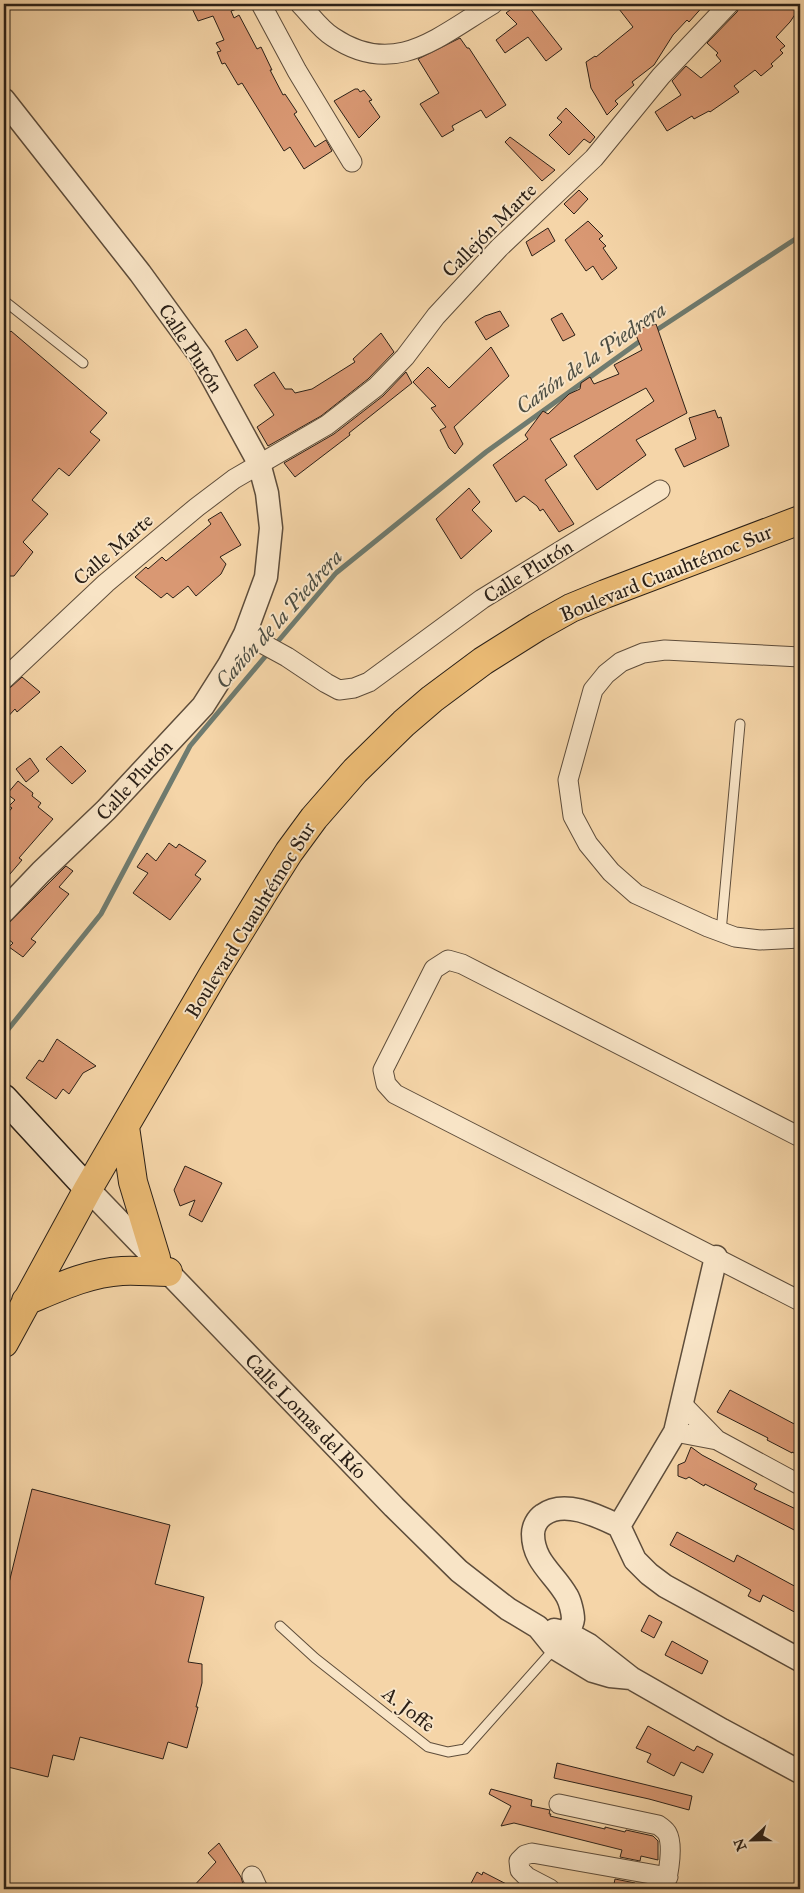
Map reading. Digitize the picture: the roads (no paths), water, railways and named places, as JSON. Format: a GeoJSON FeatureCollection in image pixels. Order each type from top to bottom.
{"type":"FeatureCollection","features":[{"type":"Feature","properties":{"kind":"main road","name":"Boulevard Cuauhtémoc Sur"},"geometry":{"type":"LineString","coordinates":[[4,1343],[88,1189],[214,973],[289,852],[314,818],[355,771],[404,723],[432,699],[483,661],[571,608],[800,520]]}},
{"type":"Feature","properties":{"kind":"main road"},"geometry":{"type":"LineString","coordinates":[[4,1098],[88,1189]]}},
{"type":"Feature","properties":{"kind":"main road"},"geometry":{"type":"LineString","coordinates":[[26,1301],[78,1280],[99,1274],[162,1265],[133,1182],[125,1128]]}},
{"type":"Feature","properties":{"kind":"street"},"geometry":{"type":"LineString","coordinates":[[260,4],[297,71],[352,162]]}},
{"type":"Feature","properties":{"kind":"street"},"geometry":{"type":"LineString","coordinates":[[300,4],[331,36],[358,51],[386,56],[417,49],[493,4]]}},
{"type":"Feature","properties":{"kind":"street","name":"Callejón Marte"},"geometry":{"type":"LineString","coordinates":[[260,463],[327,425],[376,387],[405,357],[436,316],[499,248],[594,158],[660,76],[729,4]]}},
{"type":"Feature","properties":{"kind":"street","name":"Calle Plutón"},"geometry":{"type":"LineString","coordinates":[[4,100],[140,273],[201,356],[260,463],[267,493],[271,528],[266,577],[245,634],[229,665],[203,706],[106,810],[41,872],[4,911]]}},
{"type":"Feature","properties":{"kind":"street","name":"Calle Marte"},"geometry":{"type":"LineString","coordinates":[[4,680],[106,583],[197,507],[234,479],[260,463]]}},
{"type":"Feature","properties":{"kind":"street","name":"Calle Plutón"},"geometry":{"type":"LineString","coordinates":[[245,634],[287,657],[326,684],[339,690],[354,688],[369,682],[482,599],[660,490]]}},
{"type":"Feature","properties":{"kind":"street"},"geometry":{"type":"LineString","coordinates":[[800,657],[665,650],[643,653],[621,662],[606,674],[593,690],[568,780],[573,816],[588,844],[611,872],[636,894],[735,937],[760,940],[800,938]]}},
{"type":"Feature","properties":{"kind":"street"},"geometry":{"type":"LineString","coordinates":[[800,1136],[462,964],[448,960],[434,968],[382,1070],[386,1084],[396,1094],[800,1301]]}},
{"type":"Feature","properties":{"kind":"street","name":"Calle Lomas del Río"},"geometry":{"type":"LineString","coordinates":[[88,1189],[387,1500],[459,1571],[508,1609],[561,1640],[593,1671],[610,1676],[631,1678],[800,1772]]}},
{"type":"Feature","properties":{"kind":"street"},"geometry":{"type":"LineString","coordinates":[[619,1526],[675,1432],[716,1257]]}},
{"type":"Feature","properties":{"kind":"street"},"geometry":{"type":"LineString","coordinates":[[682,1404],[717,1440],[800,1485]]}},
{"type":"Feature","properties":{"kind":"street"},"geometry":{"type":"LineString","coordinates":[[675,1432],[717,1440]]}},
{"type":"Feature","properties":{"kind":"street"},"geometry":{"type":"LineString","coordinates":[[561,1640],[573,1620],[568,1598],[536,1555],[533,1542],[533,1528],[541,1516],[554,1508],[595,1516],[619,1526],[634,1560],[649,1574],[666,1586],[800,1660]]}},
{"type":"Feature","properties":{"kind":"street"},"geometry":{"type":"LineString","coordinates":[[634,1560],[671,1573],[800,1646]]}},
{"type":"Feature","properties":{"kind":"street"},"geometry":{"type":"LineString","coordinates":[[550,1889],[527,1877],[520,1870],[519,1861],[525,1855],[532,1852],[666,1883],[670,1842],[666,1832],[658,1825],[559,1804]]}},
{"type":"Feature","properties":{"kind":"lane"},"geometry":{"type":"LineString","coordinates":[[4,302],[83,363]]}},
{"type":"Feature","properties":{"kind":"lane"},"geometry":{"type":"LineString","coordinates":[[721,932],[740,724]]}},
{"type":"Feature","properties":{"kind":"lane","name":"A. Joffe"},"geometry":{"type":"LineString","coordinates":[[280,1626],[315,1658],[428,1747],[448,1752],[465,1749],[561,1640]]}},
{"type":"Feature","properties":{"kind":"waterway","name":"Cañón de la Piedrera"},"geometry":{"type":"LineString","coordinates":[[652,333],[800,236]]}},
{"type":"Feature","properties":{"kind":"waterway","name":"Cañón de la Piedrera"},"geometry":{"type":"LineString","coordinates":[[274,646],[336,573],[486,452],[643,339]]}},
{"type":"Feature","properties":{"kind":"waterway","name":"Cañón de la Piedrera"},"geometry":{"type":"LineString","coordinates":[[6,1032],[101,914],[190,746],[269,652]]}}]}
